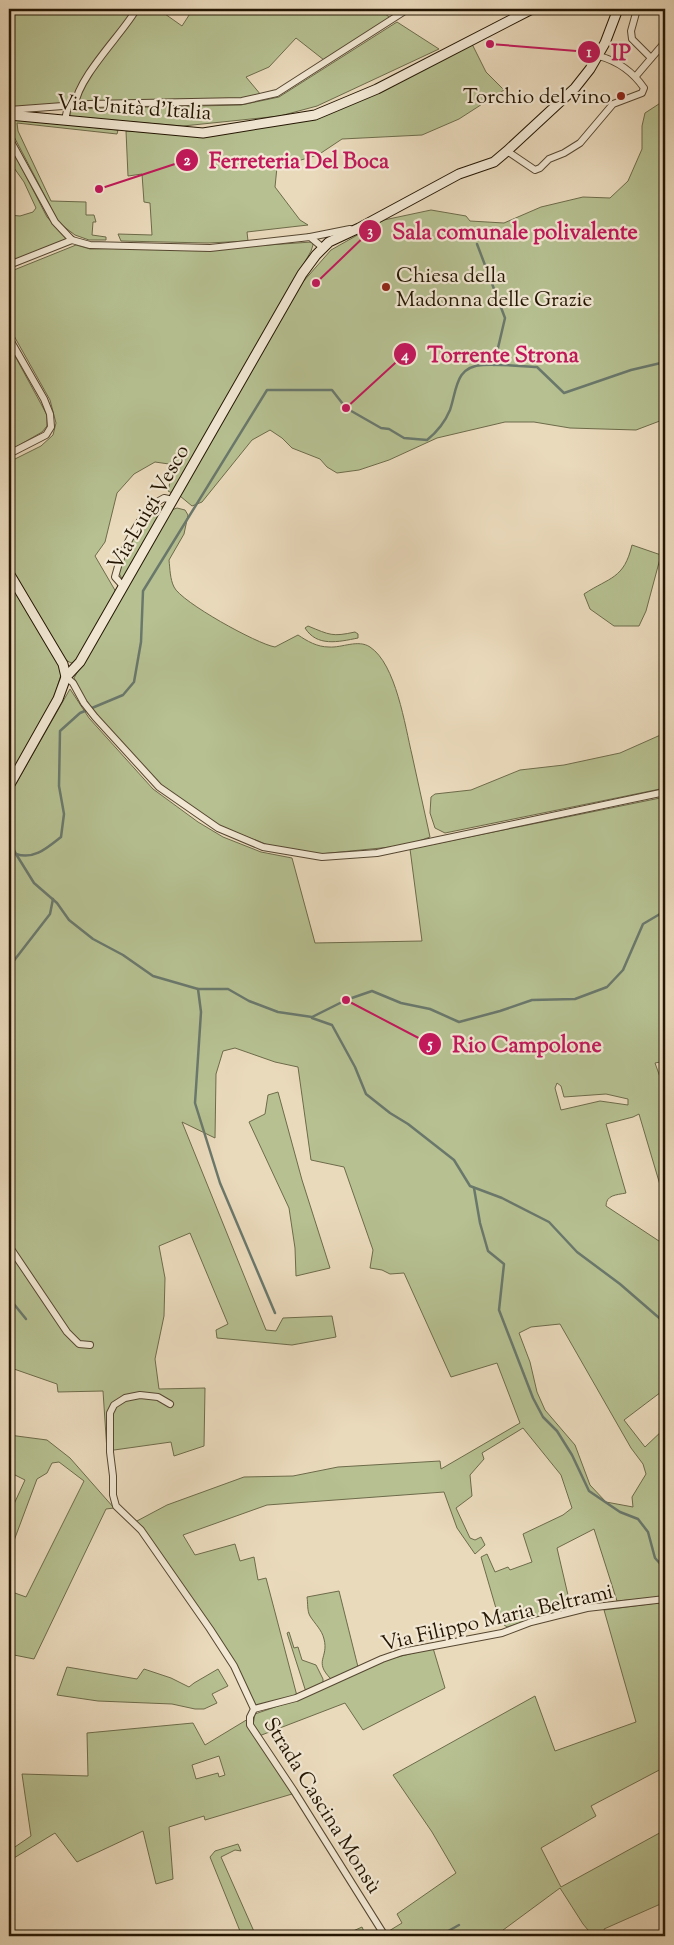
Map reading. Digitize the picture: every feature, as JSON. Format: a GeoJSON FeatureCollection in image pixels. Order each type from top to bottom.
{"type":"FeatureCollection","features":[{"type":"Feature","properties":{"kind":"street"},"geometry":{"type":"LineString","coordinates":[[65,120],[78,92],[112,40],[128,24],[134,13],[133,9]]}},
{"type":"Feature","properties":{"kind":"street"},"geometry":{"type":"LineString","coordinates":[[9,110],[71,106],[242,101],[277,93],[408,9]]}},
{"type":"Feature","properties":{"kind":"street","name":"Via Unità d'Italia"},"geometry":{"type":"LineString","coordinates":[[9,115],[203,133],[315,115],[377,89],[532,9]]}},
{"type":"Feature","properties":{"kind":"street"},"geometry":{"type":"LineString","coordinates":[[310,237],[322,247],[459,174],[494,162],[575,88],[598,56],[618,9]]}},
{"type":"Feature","properties":{"kind":"street"},"geometry":{"type":"LineString","coordinates":[[628,9],[637,11],[631,31],[632,39],[651,58]]}},
{"type":"Feature","properties":{"kind":"street"},"geometry":{"type":"LineString","coordinates":[[636,76],[665,42]]}},
{"type":"Feature","properties":{"kind":"street"},"geometry":{"type":"LineString","coordinates":[[507,151],[530,168],[535,170],[540,168],[550,159],[580,143],[613,104],[642,93],[644,88],[636,76],[611,59],[598,56]]}},
{"type":"Feature","properties":{"kind":"street"},"geometry":{"type":"LineString","coordinates":[[9,138],[55,222],[72,240],[90,245],[210,248],[310,237],[359,228]]}},
{"type":"Feature","properties":{"kind":"street"},"geometry":{"type":"LineString","coordinates":[[9,265],[72,240]]}},
{"type":"Feature","properties":{"kind":"street","name":"Via Luigi Vesco"},"geometry":{"type":"LineString","coordinates":[[9,786],[58,699],[66,677],[80,662],[302,274],[322,247]]}},
{"type":"Feature","properties":{"kind":"street"},"geometry":{"type":"LineString","coordinates":[[9,338],[33,383],[44,399],[50,414],[51,427],[46,435],[9,454]]}},
{"type":"Feature","properties":{"kind":"street"},"geometry":{"type":"LineString","coordinates":[[123,586],[115,577],[118,562],[138,524],[156,502],[164,498],[172,500]]}},
{"type":"Feature","properties":{"kind":"street"},"geometry":{"type":"LineString","coordinates":[[9,573],[58,654],[66,677],[73,683],[84,703],[159,787],[218,828],[263,847],[322,857],[377,853],[665,792]]}},
{"type":"Feature","properties":{"kind":"street"},"geometry":{"type":"LineString","coordinates":[[9,1246],[67,1332],[79,1344],[90,1345]]}},
{"type":"Feature","properties":{"kind":"street","name":"Strada Cascina Monsù"},"geometry":{"type":"LineString","coordinates":[[170,1404],[158,1397],[140,1395],[125,1398],[114,1405],[110,1413],[110,1452],[113,1495],[116,1506],[141,1530],[234,1666],[254,1710],[250,1717],[250,1726],[294,1791],[384,1936]]}},
{"type":"Feature","properties":{"kind":"street","name":"Via Filippo Maria Beltrami"},"geometry":{"type":"LineString","coordinates":[[254,1710],[296,1698],[382,1659],[402,1652],[502,1633],[531,1622],[588,1608],[665,1599]]}},
{"type":"Feature","properties":{"kind":"green space"},"geometry":{"type":"Polygon","coordinates":[[[9,9],[158,9],[182,26],[193,9],[380,9],[390,18],[324,60],[296,38],[269,67],[246,77],[261,95],[240,99],[87,101],[9,108],[9,9]]]}},
{"type":"Feature","properties":{"kind":"green space"},"geometry":{"type":"Polygon","coordinates":[[[397,22],[439,49],[317,106],[280,116],[183,126],[70,117],[70,109],[241,105],[279,97],[397,22]]]}},
{"type":"Feature","properties":{"kind":"green space"},"geometry":{"type":"Polygon","coordinates":[[[472,44],[486,72],[504,90],[459,119],[422,135],[342,139],[318,155],[277,167],[275,187],[300,220],[308,225],[247,232],[248,241],[208,243],[121,241],[118,234],[152,235],[150,203],[144,202],[142,174],[128,176],[126,131],[203,135],[313,117],[472,44]]]}},
{"type":"Feature","properties":{"kind":"green space"},"geometry":{"type":"Polygon","coordinates":[[[665,100],[665,419],[636,430],[570,428],[534,422],[505,422],[437,438],[389,460],[359,470],[337,473],[327,467],[320,459],[292,448],[270,430],[252,440],[202,502],[192,506],[180,496],[302,283],[331,250],[384,220],[431,210],[466,216],[470,221],[504,223],[541,207],[583,197],[610,198],[628,181],[642,149],[642,126],[645,113],[665,100]]]}},
{"type":"Feature","properties":{"kind":"green space"},"geometry":{"type":"Polygon","coordinates":[[[11,119],[118,130],[117,134],[17,123],[18,131],[51,201],[86,202],[86,215],[94,215],[96,222],[93,222],[92,235],[106,237],[106,240],[89,240],[75,235],[59,223],[9,127],[11,119]]]}},
{"type":"Feature","properties":{"kind":"green space"},"geometry":{"type":"Polygon","coordinates":[[[10,145],[47,217],[68,240],[9,264],[9,215],[20,216],[33,212],[36,208],[24,182],[12,165],[10,145]]]}},
{"type":"Feature","properties":{"kind":"green space"},"geometry":{"type":"Polygon","coordinates":[[[312,242],[311,251],[174,494],[168,491],[172,473],[169,464],[155,462],[134,474],[117,493],[105,542],[95,556],[116,592],[76,661],[71,663],[66,660],[9,566],[9,462],[41,446],[53,435],[56,423],[50,400],[9,327],[9,272],[76,245],[90,249],[194,250],[312,242]]]}},
{"type":"Feature","properties":{"kind":"green space"},"geometry":{"type":"Polygon","coordinates":[[[9,345],[47,415],[47,426],[42,432],[9,451],[9,345]]]}},
{"type":"Feature","properties":{"kind":"green space"},"geometry":{"type":"Polygon","coordinates":[[[162,506],[165,508],[123,581],[119,573],[130,545],[147,519],[162,506]]]}},
{"type":"Feature","properties":{"kind":"green space"},"geometry":{"type":"Polygon","coordinates":[[[177,508],[185,510],[188,515],[184,534],[169,560],[170,574],[174,587],[190,602],[237,631],[275,647],[298,635],[312,643],[325,647],[365,645],[379,655],[387,667],[398,696],[430,837],[391,847],[320,854],[268,845],[219,826],[159,783],[96,715],[74,678],[169,511],[177,508]]]}},
{"type":"Feature","properties":{"kind":"green space"},"geometry":{"type":"Polygon","coordinates":[[[632,545],[661,555],[646,611],[639,626],[614,626],[590,609],[584,594],[609,580],[620,571],[625,565],[632,545]]]}},
{"type":"Feature","properties":{"kind":"green space"},"geometry":{"type":"Polygon","coordinates":[[[9,579],[62,671],[55,695],[12,772],[9,768],[9,579]]]}},
{"type":"Feature","properties":{"kind":"green space"},"geometry":{"type":"Polygon","coordinates":[[[308,626],[331,634],[355,632],[358,634],[358,638],[336,642],[322,641],[310,634],[305,628],[308,626]]]}},
{"type":"Feature","properties":{"kind":"green space"},"geometry":{"type":"Polygon","coordinates":[[[70,689],[89,718],[153,789],[198,822],[223,837],[261,852],[292,858],[315,943],[422,941],[410,849],[665,797],[665,1061],[655,1063],[665,1091],[665,1195],[663,1195],[639,1114],[606,1124],[626,1193],[610,1198],[606,1202],[606,1206],[665,1245],[665,1389],[624,1420],[645,1447],[665,1428],[665,1597],[617,1601],[594,1529],[557,1548],[571,1608],[507,1627],[500,1622],[481,1557],[487,1554],[495,1572],[508,1567],[510,1570],[532,1562],[523,1534],[563,1515],[572,1508],[561,1475],[523,1428],[482,1453],[484,1459],[470,1475],[472,1496],[456,1508],[470,1538],[475,1540],[481,1537],[485,1545],[475,1554],[457,1528],[444,1492],[267,1505],[183,1535],[195,1555],[235,1544],[240,1561],[254,1557],[258,1580],[266,1578],[297,1696],[255,1706],[234,1666],[135,1522],[167,1505],[244,1477],[293,1476],[338,1467],[440,1461],[441,1469],[520,1423],[497,1363],[451,1377],[404,1273],[390,1274],[382,1270],[370,1268],[373,1250],[344,1167],[311,1160],[298,1067],[275,1062],[235,1048],[223,1051],[216,1074],[215,1138],[182,1122],[266,1330],[276,1331],[283,1318],[332,1316],[336,1337],[292,1345],[217,1338],[216,1330],[228,1324],[190,1233],[159,1246],[165,1278],[164,1316],[155,1359],[159,1389],[205,1388],[204,1446],[174,1456],[171,1442],[107,1451],[103,1391],[58,1392],[57,1384],[9,1369],[9,796],[70,689]],[[557,1083],[555,1088],[561,1110],[600,1101],[628,1105],[628,1099],[606,1094],[564,1097],[561,1086],[557,1083]],[[560,1324],[531,1327],[519,1333],[530,1362],[537,1392],[545,1410],[575,1445],[590,1485],[606,1502],[633,1507],[632,1497],[646,1474],[643,1464],[631,1448],[560,1324]]]}},
{"type":"Feature","properties":{"kind":"green space"},"geometry":{"type":"Polygon","coordinates":[[[665,733],[665,788],[445,833],[435,828],[430,813],[431,797],[435,794],[471,790],[520,770],[564,765],[620,753],[665,733]]]}},
{"type":"Feature","properties":{"kind":"green space"},"geometry":{"type":"Polygon","coordinates":[[[278,1092],[302,1180],[330,1268],[296,1276],[295,1248],[289,1208],[249,1122],[265,1114],[268,1095],[278,1092]]]}},
{"type":"Feature","properties":{"kind":"green space"},"geometry":{"type":"Polygon","coordinates":[[[9,1435],[47,1440],[70,1458],[114,1508],[106,1509],[34,1659],[9,1654],[9,1598],[12,1592],[26,1597],[84,1481],[59,1462],[52,1463],[47,1473],[37,1479],[9,1554],[9,1515],[25,1480],[9,1472],[9,1435]]]}},
{"type":"Feature","properties":{"kind":"green space"},"geometry":{"type":"Polygon","coordinates":[[[339,1591],[358,1667],[331,1679],[323,1668],[324,1639],[309,1614],[307,1597],[339,1591]]]}},
{"type":"Feature","properties":{"kind":"green space"},"geometry":{"type":"Polygon","coordinates":[[[665,1602],[665,1767],[591,1806],[596,1816],[541,1848],[561,1887],[665,1830],[665,1902],[604,1929],[607,1936],[593,1936],[560,1888],[495,1936],[386,1936],[384,1934],[402,1923],[397,1914],[456,1873],[432,1832],[393,1775],[535,1696],[555,1751],[636,1722],[604,1610],[665,1602]]]}},
{"type":"Feature","properties":{"kind":"green space"},"geometry":{"type":"Polygon","coordinates":[[[289,1632],[294,1648],[298,1647],[302,1660],[316,1665],[323,1679],[323,1685],[306,1692],[287,1633],[289,1632]]]}},
{"type":"Feature","properties":{"kind":"green space"},"geometry":{"type":"Polygon","coordinates":[[[433,1648],[445,1688],[363,1730],[345,1703],[259,1736],[253,1725],[255,1714],[298,1699],[382,1661],[433,1648]]]}},
{"type":"Feature","properties":{"kind":"green space"},"geometry":{"type":"Polygon","coordinates":[[[67,1667],[137,1679],[144,1669],[171,1678],[189,1687],[218,1669],[228,1686],[212,1694],[217,1703],[204,1709],[172,1704],[98,1701],[57,1695],[67,1667]]]}},
{"type":"Feature","properties":{"kind":"green space"},"geometry":{"type":"Polygon","coordinates":[[[248,1719],[292,1794],[205,1820],[204,1816],[169,1827],[173,1879],[156,1884],[143,1831],[77,1862],[55,1833],[9,1861],[9,1851],[31,1836],[22,1774],[88,1776],[87,1733],[193,1723],[205,1745],[248,1719]],[[219,1756],[192,1765],[196,1779],[218,1773],[219,1777],[225,1775],[219,1756]]]}},
{"type":"Feature","properties":{"kind":"green space"},"geometry":{"type":"Polygon","coordinates":[[[238,1844],[241,1851],[235,1850],[221,1857],[256,1936],[242,1936],[210,1857],[215,1851],[238,1844]]]}},
{"type":"Feature","properties":{"kind":"green space"},"geometry":{"type":"Polygon","coordinates":[[[362,1927],[366,1936],[342,1936],[362,1927]]]}},
{"type":"Feature","properties":{"kind":"waterway"},"geometry":{"type":"LineString","coordinates":[[477,244],[505,318],[494,365]]}},
{"type":"Feature","properties":{"kind":"waterway"},"geometry":{"type":"LineString","coordinates":[[9,840],[16,854],[29,855],[40,852],[61,837],[64,814],[59,786],[60,731],[80,713],[123,695],[134,682],[141,642],[143,591],[267,390],[332,390],[346,408],[381,428],[389,429],[404,438],[427,440],[440,427],[448,414],[462,374],[474,366],[537,367],[564,393],[631,370],[665,362]]}},
{"type":"Feature","properties":{"kind":"waterway"},"geometry":{"type":"LineString","coordinates":[[16,854],[34,883],[57,903],[69,920],[93,939],[123,955],[153,976],[198,989],[228,989],[249,1001],[278,1012],[312,1017],[346,1000],[372,991],[401,1003],[430,1009],[459,1022],[532,1000],[575,999],[607,987],[623,970],[643,924],[665,911]]}},
{"type":"Feature","properties":{"kind":"waterway"},"geometry":{"type":"LineString","coordinates":[[9,967],[50,914],[53,899]]}},
{"type":"Feature","properties":{"kind":"waterway"},"geometry":{"type":"LineString","coordinates":[[198,989],[201,1012],[195,1103],[220,1183],[275,1313]]}},
{"type":"Feature","properties":{"kind":"waterway"},"geometry":{"type":"LineString","coordinates":[[312,1018],[332,1025],[355,1067],[366,1094],[454,1160],[470,1186],[502,1198],[549,1222],[577,1252],[620,1284],[665,1323]]}},
{"type":"Feature","properties":{"kind":"waterway"},"geometry":{"type":"LineString","coordinates":[[474,1188],[480,1223],[488,1251],[504,1264],[499,1310],[533,1398],[543,1417],[557,1431],[572,1455],[589,1491],[620,1512],[638,1519],[648,1532],[655,1558],[665,1569]]}},
{"type":"Feature","properties":{"kind":"waterway"},"geometry":{"type":"LineString","coordinates":[[9,1298],[26,1319]]}},
{"type":"Feature","properties":{"kind":"waterway"},"geometry":{"type":"LineString","coordinates":[[396,1936],[441,1935],[459,1925]]}},
{"type":"Feature","properties":{"kind":"waterway"},"geometry":{"type":"LineString","coordinates":[[9,1935],[27,1933],[37,1936]]}},
{"type":"Feature","properties":{"kind":"place","name":"IP"},"geometry":{"type":"Point","coordinates":[490,44]}},
{"type":"Feature","properties":{"kind":"place","name":"Torchio del vino"},"geometry":{"type":"Point","coordinates":[621,96]}},
{"type":"Feature","properties":{"kind":"place","name":"Ferreteria Del Boca"},"geometry":{"type":"Point","coordinates":[99,189]}},
{"type":"Feature","properties":{"kind":"place","name":"Sala comunale polivalente"},"geometry":{"type":"Point","coordinates":[316,283]}},
{"type":"Feature","properties":{"kind":"place","name":"Chiesa della Madonna delle Grazie"},"geometry":{"type":"Point","coordinates":[386,287]}},
{"type":"Feature","properties":{"kind":"place","name":"Torrente Strona"},"geometry":{"type":"Point","coordinates":[346,408]}},
{"type":"Feature","properties":{"kind":"place","name":"Rio Campolone"},"geometry":{"type":"Point","coordinates":[346,1000]}}]}
